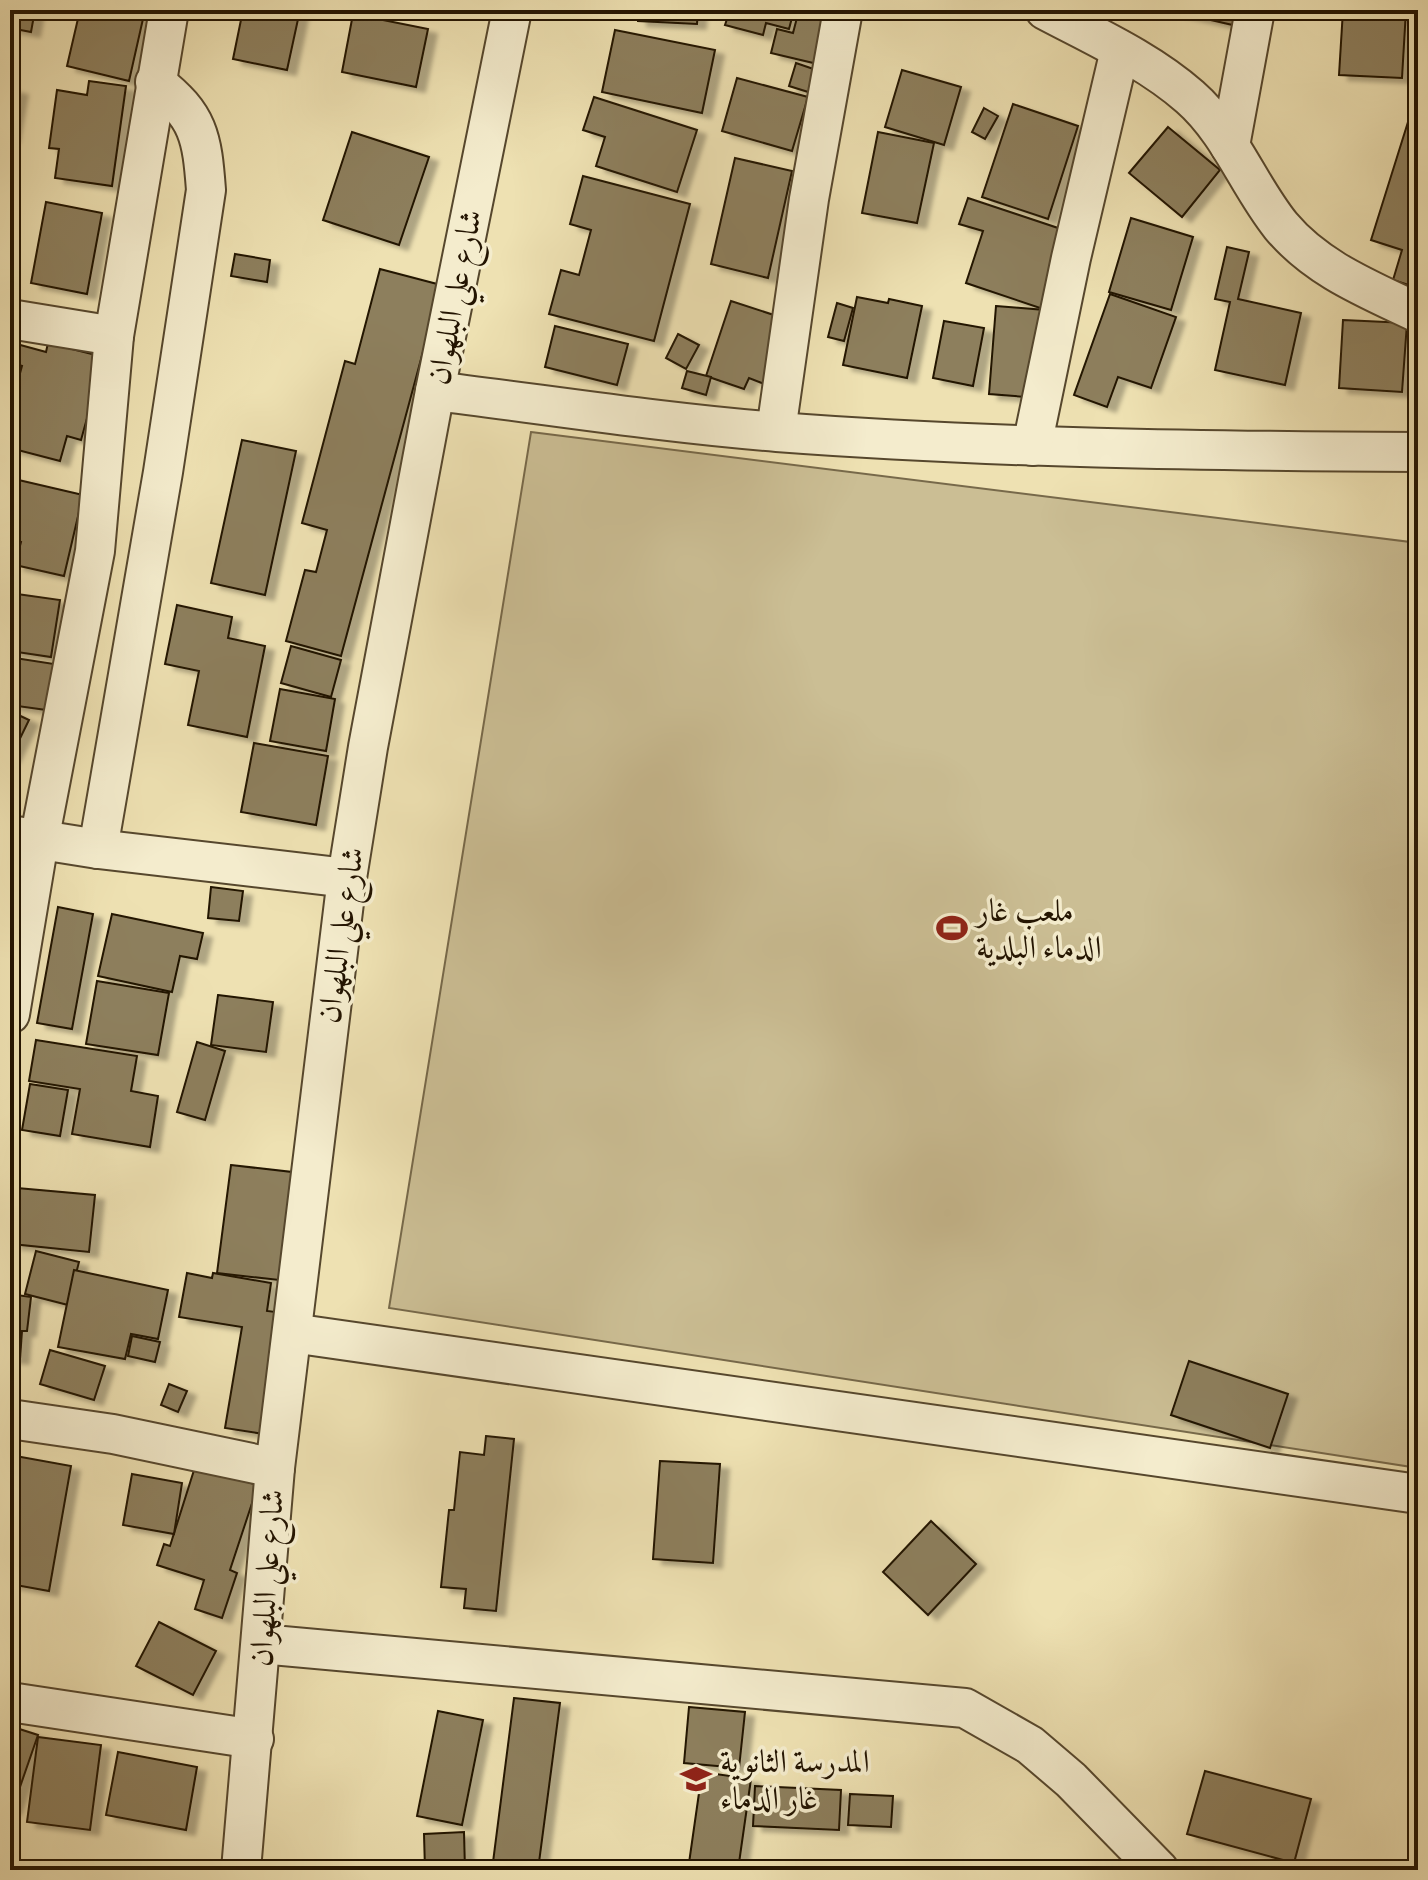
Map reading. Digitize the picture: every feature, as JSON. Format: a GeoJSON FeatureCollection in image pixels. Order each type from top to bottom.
{"type":"FeatureCollection","features":[{"type":"Feature","properties":{"kind":"street"},"geometry":{"type":"LineString","coordinates":[[10,1014],[25,838],[95,551],[114,336],[169,10]]}},
{"type":"Feature","properties":{"kind":"street","name":"شارع علي البلهوان"},"geometry":{"type":"LineString","coordinates":[[241,1870],[275,1468],[347,878],[368,747],[435,391],[512,10]]}},
{"type":"Feature","properties":{"kind":"street"},"geometry":{"type":"LineString","coordinates":[[776,431],[809,199],[843,10]]}},
{"type":"Feature","properties":{"kind":"street"},"geometry":{"type":"LineString","coordinates":[[1045,10],[1120,50],[1191,97],[1214,123],[1281,226],[1303,248],[1325,266],[1418,313]]}},
{"type":"Feature","properties":{"kind":"street"},"geometry":{"type":"LineString","coordinates":[[1230,146],[1255,10]]}},
{"type":"Feature","properties":{"kind":"street"},"geometry":{"type":"LineString","coordinates":[[1032,446],[1071,258],[1120,50]]}},
{"type":"Feature","properties":{"kind":"street"},"geometry":{"type":"LineString","coordinates":[[98,849],[163,472],[206,190],[203,154],[189,114],[178,100],[155,82]]}},
{"type":"Feature","properties":{"kind":"street"},"geometry":{"type":"LineString","coordinates":[[10,319],[114,336]]}},
{"type":"Feature","properties":{"kind":"street"},"geometry":{"type":"LineString","coordinates":[[435,391],[776,431],[1032,446],[1249,452],[1418,452]]}},
{"type":"Feature","properties":{"kind":"street"},"geometry":{"type":"LineString","coordinates":[[25,838],[347,878]]}},
{"type":"Feature","properties":{"kind":"street"},"geometry":{"type":"LineString","coordinates":[[292,1333],[1418,1494]]}},
{"type":"Feature","properties":{"kind":"street"},"geometry":{"type":"LineString","coordinates":[[10,1419],[113,1434],[275,1468]]}},
{"type":"Feature","properties":{"kind":"street"},"geometry":{"type":"LineString","coordinates":[[261,1644],[965,1708],[1030,1745],[1071,1780],[1159,1870]]}},
{"type":"Feature","properties":{"kind":"street"},"geometry":{"type":"LineString","coordinates":[[10,1702],[254,1739]]}},
{"type":"Feature","properties":{"kind":"shaded area"},"geometry":{"type":"Polygon","coordinates":[[[531,432],[1418,543],[1418,1468],[389,1308],[531,432]]]}},
{"type":"Feature","properties":{"kind":"building"},"geometry":{"type":"Polygon","coordinates":[[[10,10],[35,10],[31,32],[10,28],[10,10]]]}},
{"type":"Feature","properties":{"kind":"building"},"geometry":{"type":"Polygon","coordinates":[[[80,10],[145,10],[129,81],[67,66],[80,10]]]}},
{"type":"Feature","properties":{"kind":"building"},"geometry":{"type":"Polygon","coordinates":[[[243,10],[300,10],[287,70],[233,59],[243,10]]]}},
{"type":"Feature","properties":{"kind":"building"},"geometry":{"type":"Polygon","coordinates":[[[638,10],[698,10],[697,24],[638,21],[638,10]]]}},
{"type":"Feature","properties":{"kind":"building"},"geometry":{"type":"Polygon","coordinates":[[[730,10],[794,10],[789,29],[766,23],[763,35],[725,25],[730,10]]]}},
{"type":"Feature","properties":{"kind":"building"},"geometry":{"type":"Polygon","coordinates":[[[799,10],[839,10],[826,66],[771,53],[777,29],[793,33],[799,10]]]}},
{"type":"Feature","properties":{"kind":"building"},"geometry":{"type":"Polygon","coordinates":[[[1177,10],[1241,10],[1237,26],[1177,10]]]}},
{"type":"Feature","properties":{"kind":"building"},"geometry":{"type":"Polygon","coordinates":[[[1343,10],[1406,10],[1402,78],[1339,75],[1343,10]]]}},
{"type":"Feature","properties":{"kind":"building"},"geometry":{"type":"Polygon","coordinates":[[[353,14],[428,29],[416,87],[342,72],[353,14]]]}},
{"type":"Feature","properties":{"kind":"building"},"geometry":{"type":"Polygon","coordinates":[[[615,30],[715,50],[702,113],[602,92],[615,30]]]}},
{"type":"Feature","properties":{"kind":"building"},"geometry":{"type":"Polygon","coordinates":[[[796,63],[828,74],[821,96],[789,86],[796,63]]]}},
{"type":"Feature","properties":{"kind":"building"},"geometry":{"type":"Polygon","coordinates":[[[902,70],[961,87],[944,145],[885,127],[902,70]]]}},
{"type":"Feature","properties":{"kind":"building"},"geometry":{"type":"Polygon","coordinates":[[[737,78],[808,97],[792,151],[722,131],[737,78]]]}},
{"type":"Feature","properties":{"kind":"building"},"geometry":{"type":"Polygon","coordinates":[[[89,81],[126,86],[112,186],[55,178],[59,149],[49,148],[57,90],[87,95],[89,81]]]}},
{"type":"Feature","properties":{"kind":"building"},"geometry":{"type":"Polygon","coordinates":[[[10,88],[19,90],[10,139],[10,88]]]}},
{"type":"Feature","properties":{"kind":"building"},"geometry":{"type":"Polygon","coordinates":[[[594,97],[697,130],[677,192],[596,166],[605,137],[583,130],[594,97]]]}},
{"type":"Feature","properties":{"kind":"building"},"geometry":{"type":"Polygon","coordinates":[[[1013,104],[1078,126],[1048,219],[982,197],[1013,104]]]}},
{"type":"Feature","properties":{"kind":"building"},"geometry":{"type":"Polygon","coordinates":[[[1413,106],[1418,108],[1418,288],[1393,280],[1402,250],[1371,240],[1413,106]]]}},
{"type":"Feature","properties":{"kind":"building"},"geometry":{"type":"Polygon","coordinates":[[[984,108],[998,116],[985,139],[972,132],[984,108]]]}},
{"type":"Feature","properties":{"kind":"building"},"geometry":{"type":"Polygon","coordinates":[[[1168,127],[1220,170],[1182,217],[1129,173],[1168,127]]]}},
{"type":"Feature","properties":{"kind":"building"},"geometry":{"type":"Polygon","coordinates":[[[352,132],[429,157],[399,245],[323,220],[352,132]]]}},
{"type":"Feature","properties":{"kind":"building"},"geometry":{"type":"Polygon","coordinates":[[[878,132],[934,143],[917,223],[862,213],[878,132]]]}},
{"type":"Feature","properties":{"kind":"building"},"geometry":{"type":"Polygon","coordinates":[[[735,158],[792,171],[768,278],[711,264],[735,158]]]}},
{"type":"Feature","properties":{"kind":"building"},"geometry":{"type":"Polygon","coordinates":[[[583,176],[690,204],[654,341],[549,314],[561,270],[579,275],[591,230],[570,224],[583,176]]]}},
{"type":"Feature","properties":{"kind":"building"},"geometry":{"type":"Polygon","coordinates":[[[968,198],[1070,232],[1043,309],[966,283],[983,231],[959,224],[968,198]]]}},
{"type":"Feature","properties":{"kind":"building"},"geometry":{"type":"Polygon","coordinates":[[[46,202],[102,213],[87,294],[31,283],[46,202]]]}},
{"type":"Feature","properties":{"kind":"building"},"geometry":{"type":"Polygon","coordinates":[[[1131,218],[1193,237],[1171,310],[1109,292],[1131,218]]]}},
{"type":"Feature","properties":{"kind":"building"},"geometry":{"type":"Polygon","coordinates":[[[1227,247],[1249,252],[1238,299],[1301,313],[1285,385],[1215,370],[1230,302],[1215,299],[1227,247]]]}},
{"type":"Feature","properties":{"kind":"building"},"geometry":{"type":"Polygon","coordinates":[[[235,254],[270,260],[267,282],[231,276],[235,254]]]}},
{"type":"Feature","properties":{"kind":"building"},"geometry":{"type":"Polygon","coordinates":[[[380,269],[441,285],[341,656],[286,641],[305,570],[316,572],[327,530],[302,523],[345,361],[355,364],[380,269]]]}},
{"type":"Feature","properties":{"kind":"building"},"geometry":{"type":"Polygon","coordinates":[[[1110,294],[1176,317],[1151,388],[1118,377],[1107,407],[1074,395],[1110,294]]]}},
{"type":"Feature","properties":{"kind":"building"},"geometry":{"type":"Polygon","coordinates":[[[857,297],[888,303],[889,299],[922,306],[907,378],[843,365],[857,297]]]}},
{"type":"Feature","properties":{"kind":"building"},"geometry":{"type":"Polygon","coordinates":[[[731,301],[789,320],[767,385],[749,378],[744,389],[706,376],[731,301]]]}},
{"type":"Feature","properties":{"kind":"building"},"geometry":{"type":"Polygon","coordinates":[[[837,303],[853,308],[844,341],[828,337],[837,303]]]}},
{"type":"Feature","properties":{"kind":"building"},"geometry":{"type":"Polygon","coordinates":[[[996,306],[1045,310],[1038,398],[989,394],[996,306]]]}},
{"type":"Feature","properties":{"kind":"building"},"geometry":{"type":"Polygon","coordinates":[[[1343,320],[1407,323],[1402,392],[1339,388],[1343,320]]]}},
{"type":"Feature","properties":{"kind":"building"},"geometry":{"type":"Polygon","coordinates":[[[944,321],[984,328],[973,386],[933,378],[944,321]]]}},
{"type":"Feature","properties":{"kind":"building"},"geometry":{"type":"Polygon","coordinates":[[[555,326],[628,344],[617,385],[545,367],[555,326]]]}},
{"type":"Feature","properties":{"kind":"building"},"geometry":{"type":"Polygon","coordinates":[[[678,334],[699,345],[686,369],[666,358],[678,334]]]}},
{"type":"Feature","properties":{"kind":"building"},"geometry":{"type":"Polygon","coordinates":[[[13,343],[46,352],[48,343],[104,357],[81,440],[67,436],[60,461],[10,448],[10,410],[22,366],[10,362],[13,343]]]}},
{"type":"Feature","properties":{"kind":"building"},"geometry":{"type":"Polygon","coordinates":[[[687,371],[711,377],[706,395],[682,388],[687,371]]]}},
{"type":"Feature","properties":{"kind":"building"},"geometry":{"type":"Polygon","coordinates":[[[242,440],[296,451],[265,595],[211,583],[242,440]]]}},
{"type":"Feature","properties":{"kind":"building"},"geometry":{"type":"Polygon","coordinates":[[[10,478],[83,495],[64,576],[15,565],[21,542],[10,539],[10,478]]]}},
{"type":"Feature","properties":{"kind":"building"},"geometry":{"type":"Polygon","coordinates":[[[10,593],[60,600],[51,657],[10,651],[10,593]]]}},
{"type":"Feature","properties":{"kind":"building"},"geometry":{"type":"Polygon","coordinates":[[[177,605],[232,617],[228,638],[265,646],[247,737],[188,725],[199,671],[165,664],[177,605]]]}},
{"type":"Feature","properties":{"kind":"building"},"geometry":{"type":"Polygon","coordinates":[[[291,646],[341,660],[331,697],[281,683],[291,646]]]}},
{"type":"Feature","properties":{"kind":"building"},"geometry":{"type":"Polygon","coordinates":[[[15,658],[67,666],[61,712],[10,705],[15,658]]]}},
{"type":"Feature","properties":{"kind":"building"},"geometry":{"type":"Polygon","coordinates":[[[280,689],[335,699],[326,751],[270,741],[280,689]]]}},
{"type":"Feature","properties":{"kind":"building"},"geometry":{"type":"Polygon","coordinates":[[[10,711],[29,720],[10,759],[10,711]]]}},
{"type":"Feature","properties":{"kind":"building"},"geometry":{"type":"Polygon","coordinates":[[[254,743],[328,756],[316,825],[241,812],[254,743]]]}},
{"type":"Feature","properties":{"kind":"building"},"geometry":{"type":"Polygon","coordinates":[[[211,887],[243,891],[239,921],[208,918],[211,887]]]}},
{"type":"Feature","properties":{"kind":"building"},"geometry":{"type":"Polygon","coordinates":[[[58,907],[93,914],[72,1029],[37,1023],[58,907]]]}},
{"type":"Feature","properties":{"kind":"building"},"geometry":{"type":"Polygon","coordinates":[[[112,914],[203,933],[197,959],[180,956],[172,992],[98,976],[112,914]]]}},
{"type":"Feature","properties":{"kind":"building"},"geometry":{"type":"Polygon","coordinates":[[[97,981],[169,993],[158,1055],[86,1044],[97,981]]]}},
{"type":"Feature","properties":{"kind":"building"},"geometry":{"type":"Polygon","coordinates":[[[218,995],[273,1002],[266,1052],[211,1045],[218,995]]]}},
{"type":"Feature","properties":{"kind":"building"},"geometry":{"type":"Polygon","coordinates":[[[36,1040],[137,1056],[131,1091],[158,1096],[150,1147],[72,1134],[80,1089],[29,1081],[36,1040]]]}},
{"type":"Feature","properties":{"kind":"building"},"geometry":{"type":"Polygon","coordinates":[[[197,1042],[225,1051],[205,1120],[177,1112],[197,1042]]]}},
{"type":"Feature","properties":{"kind":"building"},"geometry":{"type":"Polygon","coordinates":[[[30,1084],[68,1090],[60,1136],[22,1130],[30,1084]]]}},
{"type":"Feature","properties":{"kind":"building"},"geometry":{"type":"Polygon","coordinates":[[[231,1165],[292,1172],[279,1280],[217,1273],[231,1165]]]}},
{"type":"Feature","properties":{"kind":"building"},"geometry":{"type":"Polygon","coordinates":[[[17,1188],[95,1195],[89,1252],[12,1244],[17,1188]]]}},
{"type":"Feature","properties":{"kind":"building"},"geometry":{"type":"Polygon","coordinates":[[[36,1251],[79,1262],[68,1305],[25,1294],[36,1251]]]}},
{"type":"Feature","properties":{"kind":"building"},"geometry":{"type":"Polygon","coordinates":[[[74,1270],[168,1290],[158,1339],[131,1334],[125,1359],[58,1347],[74,1270]]]}},
{"type":"Feature","properties":{"kind":"building"},"geometry":{"type":"Polygon","coordinates":[[[187,1273],[212,1278],[213,1273],[271,1283],[267,1311],[284,1313],[264,1434],[225,1428],[242,1327],[179,1317],[187,1273]]]}},
{"type":"Feature","properties":{"kind":"building"},"geometry":{"type":"Polygon","coordinates":[[[10,1294],[31,1297],[27,1331],[22,1331],[20,1359],[10,1358],[10,1294]]]}},
{"type":"Feature","properties":{"kind":"building"},"geometry":{"type":"Polygon","coordinates":[[[132,1336],[160,1342],[155,1362],[128,1356],[132,1336]]]}},
{"type":"Feature","properties":{"kind":"building"},"geometry":{"type":"Polygon","coordinates":[[[50,1350],[105,1366],[94,1400],[40,1384],[50,1350]]]}},
{"type":"Feature","properties":{"kind":"building"},"geometry":{"type":"Polygon","coordinates":[[[1189,1361],[1288,1394],[1270,1448],[1171,1415],[1189,1361]]]}},
{"type":"Feature","properties":{"kind":"building"},"geometry":{"type":"Polygon","coordinates":[[[169,1384],[187,1391],[178,1412],[161,1405],[169,1384]]]}},
{"type":"Feature","properties":{"kind":"building"},"geometry":{"type":"Polygon","coordinates":[[[486,1436],[514,1439],[496,1611],[464,1608],[466,1589],[441,1587],[449,1510],[454,1510],[460,1452],[484,1455],[486,1436]]]}},
{"type":"Feature","properties":{"kind":"building"},"geometry":{"type":"Polygon","coordinates":[[[10,1455],[71,1466],[49,1591],[10,1584],[10,1455]]]}},
{"type":"Feature","properties":{"kind":"building"},"geometry":{"type":"Polygon","coordinates":[[[660,1461],[720,1464],[713,1563],[653,1559],[660,1461]]]}},
{"type":"Feature","properties":{"kind":"building"},"geometry":{"type":"Polygon","coordinates":[[[195,1467],[258,1485],[230,1570],[237,1573],[222,1618],[195,1609],[204,1580],[157,1565],[164,1544],[170,1546],[195,1467]]]}},
{"type":"Feature","properties":{"kind":"building"},"geometry":{"type":"Polygon","coordinates":[[[132,1474],[182,1483],[174,1534],[123,1525],[132,1474]]]}},
{"type":"Feature","properties":{"kind":"building"},"geometry":{"type":"Polygon","coordinates":[[[931,1521],[976,1564],[928,1615],[883,1572],[931,1521]]]}},
{"type":"Feature","properties":{"kind":"building"},"geometry":{"type":"Polygon","coordinates":[[[159,1622],[216,1651],[193,1695],[136,1666],[159,1622]]]}},
{"type":"Feature","properties":{"kind":"building"},"geometry":{"type":"Polygon","coordinates":[[[514,1698],[560,1703],[538,1870],[492,1870],[514,1698]]]}},
{"type":"Feature","properties":{"kind":"building"},"geometry":{"type":"Polygon","coordinates":[[[689,1707],[745,1712],[739,1768],[684,1763],[689,1707]]]}},
{"type":"Feature","properties":{"kind":"building"},"geometry":{"type":"Polygon","coordinates":[[[438,1711],[483,1720],[462,1825],[417,1816],[438,1711]]]}},
{"type":"Feature","properties":{"kind":"building"},"geometry":{"type":"Polygon","coordinates":[[[10,1726],[38,1735],[12,1810],[10,1809],[10,1726]]]}},
{"type":"Feature","properties":{"kind":"building"},"geometry":{"type":"Polygon","coordinates":[[[38,1737],[101,1745],[90,1830],[27,1822],[38,1737]]]}},
{"type":"Feature","properties":{"kind":"building"},"geometry":{"type":"Polygon","coordinates":[[[118,1752],[197,1767],[186,1830],[106,1815],[118,1752]]]}},
{"type":"Feature","properties":{"kind":"building"},"geometry":{"type":"Polygon","coordinates":[[[1205,1771],[1311,1799],[1294,1863],[1187,1834],[1205,1771]]]}},
{"type":"Feature","properties":{"kind":"building"},"geometry":{"type":"Polygon","coordinates":[[[702,1772],[751,1779],[738,1870],[688,1870],[702,1772]]]}},
{"type":"Feature","properties":{"kind":"building"},"geometry":{"type":"Polygon","coordinates":[[[755,1786],[841,1790],[839,1830],[753,1826],[755,1786]]]}},
{"type":"Feature","properties":{"kind":"building"},"geometry":{"type":"Polygon","coordinates":[[[850,1794],[893,1796],[891,1827],[848,1825],[850,1794]]]}},
{"type":"Feature","properties":{"kind":"building"},"geometry":{"type":"Polygon","coordinates":[[[464,1832],[465,1870],[425,1870],[424,1834],[464,1832]]]}},
{"type":"Feature","properties":{"kind":"building"},"geometry":{"type":"Polygon","coordinates":[[[166,1863],[219,1867],[218,1870],[166,1870],[166,1863]]]}},
{"type":"Feature","properties":{"kind":"building"},"geometry":{"type":"Polygon","coordinates":[[[1286,1865],[1336,1870],[1285,1870],[1286,1865]]]}},
{"type":"Feature","properties":{"kind":"place","name":"ملعب غار الدماء البلدية"},"geometry":{"type":"Point","coordinates":[952,928]}},
{"type":"Feature","properties":{"kind":"place","name":"المدرسة الثانوية غار الدماء"},"geometry":{"type":"Point","coordinates":[696,1779]}}]}
